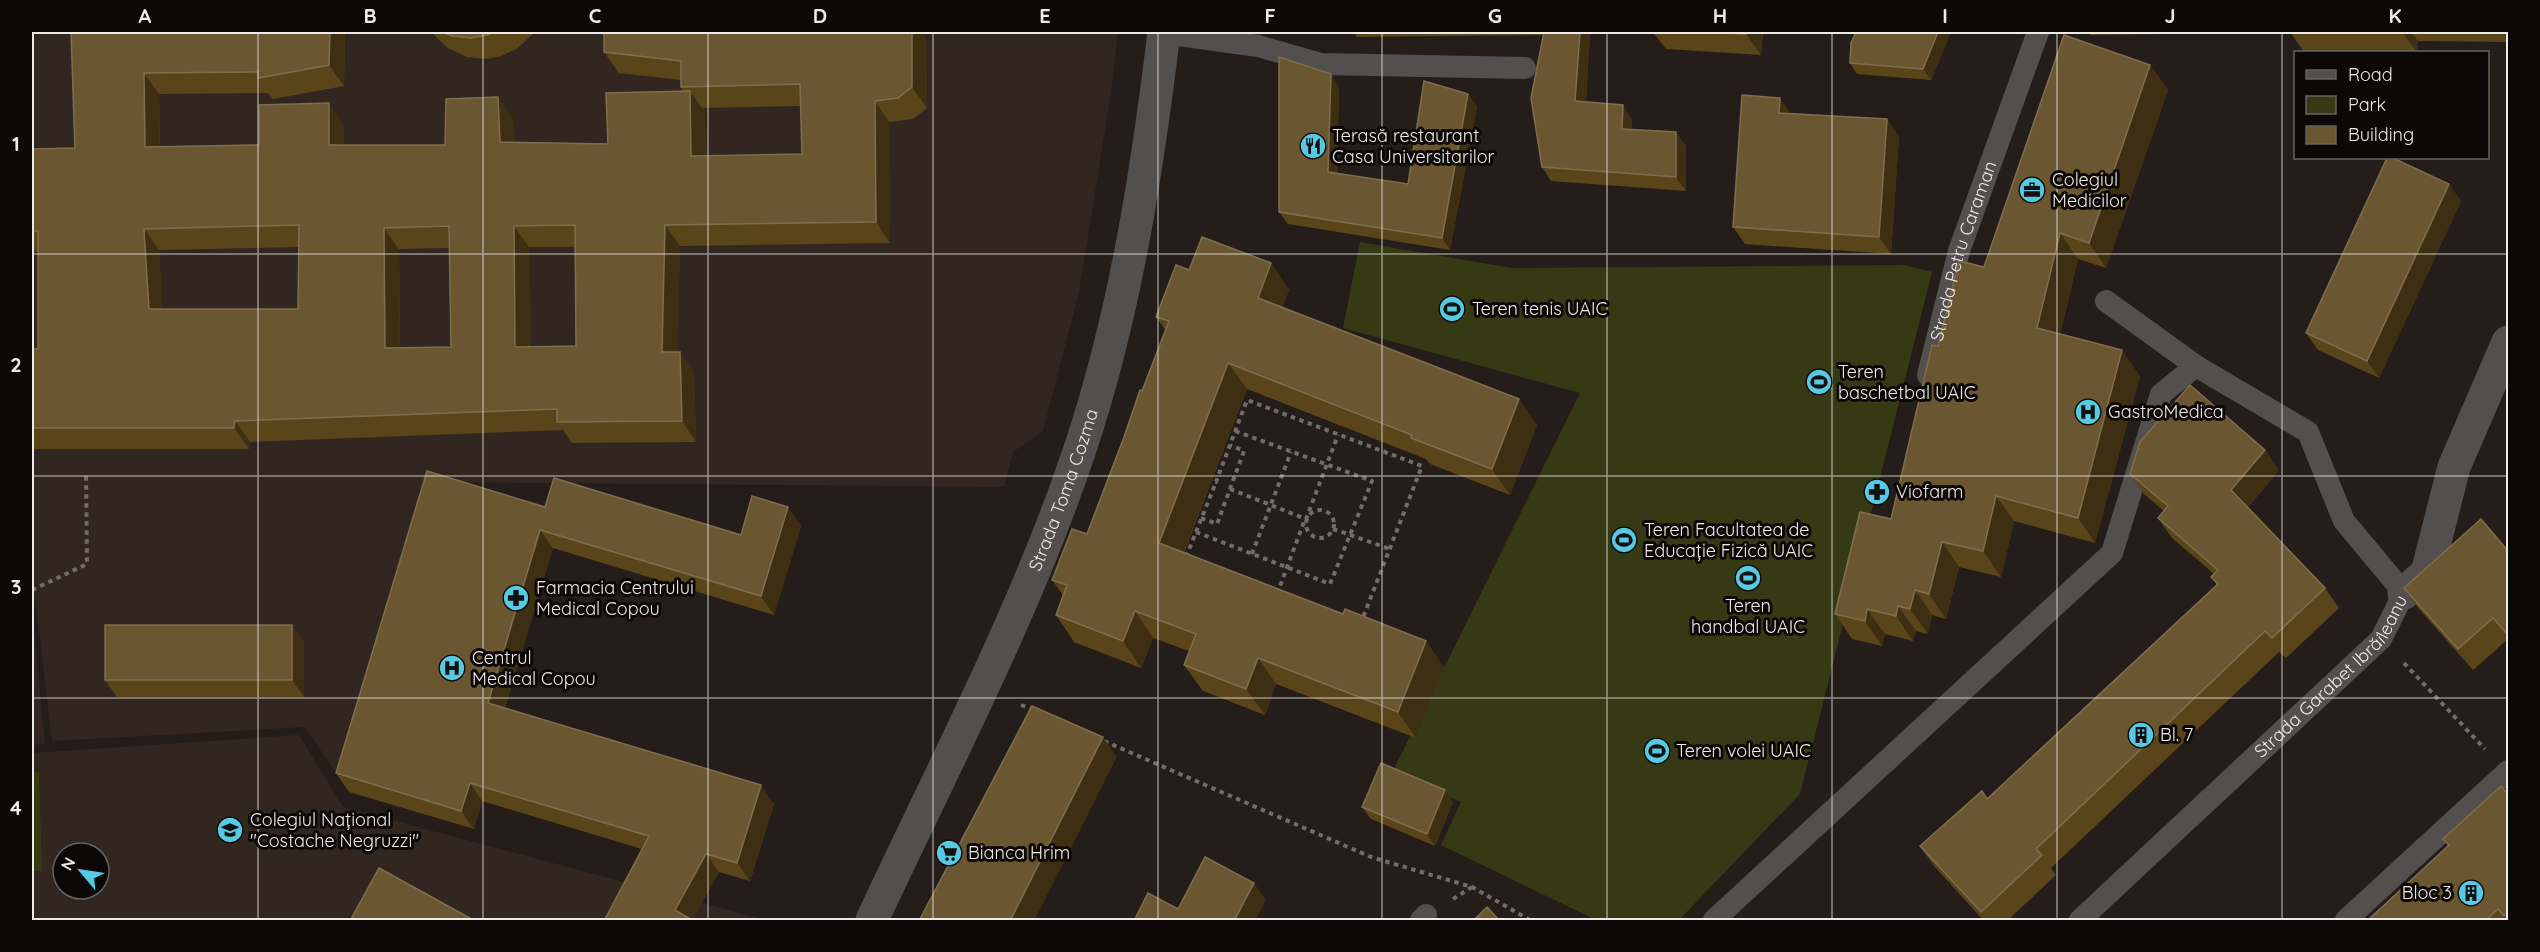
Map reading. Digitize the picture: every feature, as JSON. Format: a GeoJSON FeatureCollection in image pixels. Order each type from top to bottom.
{"type":"FeatureCollection","features":[{"type":"Feature","properties":{"kind":"street","name":"Strada Toma Cozma"},"geometry":{"type":"LineString","coordinates":[[872,921],[1015,613],[1071,474],[1116,325],[1150,145],[1164,32]]}},
{"type":"Feature","properties":{"kind":"street","name":"Strada Garabet Ibrăileanu"},"geometry":{"type":"LineString","coordinates":[[2404,592],[2427,573],[2454,467],[2508,342]]}},
{"type":"Feature","properties":{"kind":"lane"},"geometry":{"type":"LineString","coordinates":[[1164,32],[1258,46],[1321,64],[1525,68]]}},
{"type":"Feature","properties":{"kind":"lane","name":"Strada Petru Caraman"},"geometry":{"type":"LineString","coordinates":[[1923,398],[1959,251],[2038,32]]}},
{"type":"Feature","properties":{"kind":"lane"},"geometry":{"type":"LineString","coordinates":[[2106,302],[2196,366],[2308,432],[2344,521],[2404,592]]}},
{"type":"Feature","properties":{"kind":"lane"},"geometry":{"type":"LineString","coordinates":[[1714,921],[2112,554],[2161,394],[2196,366]]}},
{"type":"Feature","properties":{"kind":"lane","name":"Strada Garabet Ibrăileanu"},"geometry":{"type":"LineString","coordinates":[[2080,921],[2381,639],[2404,592]]}},
{"type":"Feature","properties":{"kind":"lane"},"geometry":{"type":"LineString","coordinates":[[2346,921],[2507,771]]}},
{"type":"Feature","properties":{"kind":"path"},"geometry":{"type":"LineString","coordinates":[[1183,567],[1247,400],[1422,466],[1361,623]]}},
{"type":"Feature","properties":{"kind":"path"},"geometry":{"type":"LineString","coordinates":[[1196,532],[1330,584],[1372,481],[1235,431]]}},
{"type":"Feature","properties":{"kind":"path"},"geometry":{"type":"LineString","coordinates":[[1274,601],[1338,435]]}},
{"type":"Feature","properties":{"kind":"path"},"geometry":{"type":"LineString","coordinates":[[1201,518],[1217,524],[1244,451],[1230,445]]}},
{"type":"Feature","properties":{"kind":"path"},"geometry":{"type":"LineString","coordinates":[[1252,554],[1291,452]]}},
{"type":"Feature","properties":{"kind":"path"},"geometry":{"type":"LineString","coordinates":[[32,590],[87,564],[86,473]]}},
{"type":"Feature","properties":{"kind":"path"},"geometry":{"type":"LineString","coordinates":[[1201,476],[1216,482]]}},
{"type":"Feature","properties":{"kind":"path"},"geometry":{"type":"LineString","coordinates":[[1230,489],[1306,519]]}},
{"type":"Feature","properties":{"kind":"path"},"geometry":{"type":"LineString","coordinates":[[1320,509],[1329,512],[1334,519],[1334,529],[1328,536],[1319,539],[1311,536],[1305,528],[1306,519],[1311,512],[1320,509]]}},
{"type":"Feature","properties":{"kind":"path"},"geometry":{"type":"LineString","coordinates":[[1334,529],[1390,549]]}},
{"type":"Feature","properties":{"kind":"path"},"geometry":{"type":"LineString","coordinates":[[2381,639],[2507,771]]}},
{"type":"Feature","properties":{"kind":"path"},"geometry":{"type":"LineString","coordinates":[[1021,705],[1042,714]]}},
{"type":"Feature","properties":{"kind":"path"},"geometry":{"type":"LineString","coordinates":[[1097,738],[1371,857],[1472,887],[1530,921]]}},
{"type":"Feature","properties":{"kind":"shaded area"},"geometry":{"type":"Polygon","coordinates":[[[32,32],[1118,32],[1111,93],[1079,292],[1043,431],[1013,452],[1004,487],[436,482],[344,785],[305,727],[52,741],[35,598],[32,599],[32,32]]]}},
{"type":"Feature","properties":{"kind":"shaded area"},"geometry":{"type":"Polygon","coordinates":[[[32,610],[45,744],[32,745],[32,610]]]}},
{"type":"Feature","properties":{"kind":"shaded area","name":"Colegiul Național \"Costache Negruzzi\""},"geometry":{"type":"Polygon","coordinates":[[[299,735],[343,807],[766,920],[32,920],[32,753],[299,735]]]}},
{"type":"Feature","properties":{"kind":"green space"},"geometry":{"type":"Polygon","coordinates":[[[1360,242],[1512,268],[1904,265],[1932,272],[1800,794],[1679,920],[1596,920],[1441,845],[1461,802],[1392,773],[1580,393],[1343,328],[1360,242]]]}},
{"type":"Feature","properties":{"kind":"green space"},"geometry":{"type":"Polygon","coordinates":[[[32,772],[39,772],[42,871],[32,871],[32,772]]]}},
{"type":"Feature","properties":{"kind":"building"},"geometry":{"type":"Polygon","coordinates":[[[71,32],[330,32],[329,65],[258,78],[258,72],[144,73],[145,147],[259,145],[259,105],[329,103],[329,145],[445,145],[446,99],[498,97],[500,142],[608,144],[606,93],[690,91],[691,156],[802,154],[800,84],[681,87],[681,61],[604,52],[604,32],[912,32],[912,87],[898,98],[875,101],[876,222],[665,225],[662,352],[680,352],[682,421],[557,422],[557,409],[235,421],[234,428],[32,428],[32,349],[38,349],[38,231],[32,231],[32,149],[75,148],[71,32]],[[299,225],[144,229],[149,309],[298,309],[299,225]],[[575,225],[514,226],[515,347],[576,346],[575,225]],[[449,226],[384,228],[385,348],[451,347],[449,226]]]}},
{"type":"Feature","properties":{"kind":"building"},"geometry":{"type":"Polygon","coordinates":[[[443,32],[494,32],[471,38],[452,36],[443,32]]]}},
{"type":"Feature","properties":{"kind":"building"},"geometry":{"type":"Polygon","coordinates":[[[1544,32],[1580,32],[1575,101],[1623,105],[1622,129],[1676,132],[1676,177],[1542,167],[1531,98],[1544,32]]]}},
{"type":"Feature","properties":{"kind":"building"},"geometry":{"type":"Polygon","coordinates":[[[1703,32],[1747,32],[1746,34],[1703,32]]]}},
{"type":"Feature","properties":{"kind":"building"},"geometry":{"type":"Polygon","coordinates":[[[1856,32],[1938,32],[1923,69],[1850,63],[1851,43],[1856,32]]]}},
{"type":"Feature","properties":{"kind":"building"},"geometry":{"type":"Polygon","coordinates":[[[2064,35],[2150,65],[2089,243],[2060,233],[2037,328],[2122,350],[2078,518],[1996,496],[1983,551],[1942,542],[1929,594],[1915,590],[1910,609],[1898,606],[1896,616],[1867,609],[1865,621],[1835,614],[1860,512],[1891,519],[1932,345],[1938,346],[1959,261],[1984,267],[2064,35]]]}},
{"type":"Feature","properties":{"kind":"building","name":"Terasă restaurant Casa Universitarilor"},"geometry":{"type":"Polygon","coordinates":[[[1279,57],[1331,74],[1328,172],[1408,184],[1424,81],[1468,94],[1442,238],[1279,212],[1279,57]]]}},
{"type":"Feature","properties":{"kind":"building"},"geometry":{"type":"Polygon","coordinates":[[[1742,95],[1780,98],[1779,113],[1887,119],[1879,237],[1733,227],[1742,95]]]}},
{"type":"Feature","properties":{"kind":"building"},"geometry":{"type":"Polygon","coordinates":[[[2387,159],[2395,159],[2449,184],[2367,361],[2306,333],[2387,159]]]}},
{"type":"Feature","properties":{"kind":"building"},"geometry":{"type":"Polygon","coordinates":[[[1202,237],[1271,263],[1258,298],[1519,399],[1492,469],[1228,363],[1159,543],[1343,614],[1345,609],[1426,641],[1398,712],[1258,658],[1246,689],[1184,665],[1196,634],[1135,611],[1123,641],[1056,615],[1067,585],[1052,580],[1072,529],[1087,534],[1140,390],[1142,391],[1169,321],[1156,317],[1176,265],[1189,270],[1202,237]]]}},
{"type":"Feature","properties":{"kind":"building"},"geometry":{"type":"Polygon","coordinates":[[[2190,385],[2265,450],[2231,490],[2325,588],[2272,638],[2265,631],[2036,849],[2042,855],[1981,912],[1920,846],[1982,791],[1987,799],[2218,584],[2211,577],[2218,570],[2158,518],[2168,506],[2130,474],[2140,442],[2190,385]]]}},
{"type":"Feature","properties":{"kind":"building","name":"Centrul Medical Copou"},"geometry":{"type":"Polygon","coordinates":[[[427,471],[545,507],[554,478],[741,535],[752,496],[788,507],[761,596],[540,530],[488,703],[761,785],[737,863],[706,854],[675,910],[694,921],[604,921],[649,836],[470,783],[461,811],[336,773],[427,471]]]}},
{"type":"Feature","properties":{"kind":"building"},"geometry":{"type":"Polygon","coordinates":[[[2481,519],[2508,551],[2508,635],[2493,618],[2458,649],[2404,588],[2481,519]]]}},
{"type":"Feature","properties":{"kind":"building"},"geometry":{"type":"Polygon","coordinates":[[[105,625],[292,625],[292,680],[105,680],[105,625]]]}},
{"type":"Feature","properties":{"kind":"building"},"geometry":{"type":"Polygon","coordinates":[[[1032,706],[1103,737],[1010,921],[919,921],[1032,706]]]}},
{"type":"Feature","properties":{"kind":"building"},"geometry":{"type":"Polygon","coordinates":[[[1381,763],[1445,790],[1427,834],[1362,807],[1381,763]]]}},
{"type":"Feature","properties":{"kind":"building"},"geometry":{"type":"Polygon","coordinates":[[[2501,786],[2508,794],[2508,912],[2504,916],[2498,909],[2485,921],[2367,921],[2449,845],[2443,839],[2501,786]]]}},
{"type":"Feature","properties":{"kind":"building"},"geometry":{"type":"Polygon","coordinates":[[[1205,857],[1254,883],[1234,921],[1134,921],[1148,893],[1178,909],[1205,857]]]}},
{"type":"Feature","properties":{"kind":"building"},"geometry":{"type":"Polygon","coordinates":[[[379,868],[475,921],[350,921],[379,868]]]}},
{"type":"Feature","properties":{"kind":"building"},"geometry":{"type":"Polygon","coordinates":[[[1487,907],[1500,921],[1473,921],[1487,907]]]}},
{"type":"Feature","properties":{"kind":"place","name":"Terasă restaurant Casa Universitarilor"},"geometry":{"type":"Point","coordinates":[1313,146]}},
{"type":"Feature","properties":{"kind":"place","name":"Colegiul Medicilor"},"geometry":{"type":"Point","coordinates":[2032,190]}},
{"type":"Feature","properties":{"kind":"place","name":"Teren tenis UAIC"},"geometry":{"type":"Point","coordinates":[1452,309]}},
{"type":"Feature","properties":{"kind":"place","name":"Teren baschetbal UAIC"},"geometry":{"type":"Point","coordinates":[1819,382]}},
{"type":"Feature","properties":{"kind":"place","name":"GastroMedica"},"geometry":{"type":"Point","coordinates":[2088,412]}},
{"type":"Feature","properties":{"kind":"place","name":"Viofarm"},"geometry":{"type":"Point","coordinates":[1877,492]}},
{"type":"Feature","properties":{"kind":"place","name":"Teren Facultatea de Educație Fizică UAIC"},"geometry":{"type":"Point","coordinates":[1624,540]}},
{"type":"Feature","properties":{"kind":"place","name":"Teren handbal UAIC"},"geometry":{"type":"Point","coordinates":[1748,578]}},
{"type":"Feature","properties":{"kind":"place","name":"Farmacia Centrului Medical Copou"},"geometry":{"type":"Point","coordinates":[516,598]}},
{"type":"Feature","properties":{"kind":"place","name":"Centrul Medical Copou"},"geometry":{"type":"Point","coordinates":[452,668]}},
{"type":"Feature","properties":{"kind":"place","name":"Bl. 7"},"geometry":{"type":"Point","coordinates":[2141,735]}},
{"type":"Feature","properties":{"kind":"place","name":"Teren volei UAIC"},"geometry":{"type":"Point","coordinates":[1657,751]}},
{"type":"Feature","properties":{"kind":"place","name":"Colegiul Național \"Costache Negruzzi\""},"geometry":{"type":"Point","coordinates":[230,830]}},
{"type":"Feature","properties":{"kind":"place","name":"Bianca Hrim"},"geometry":{"type":"Point","coordinates":[949,853]}},
{"type":"Feature","properties":{"kind":"place","name":"Bloc 3"},"geometry":{"type":"Point","coordinates":[2471,893]}}]}
